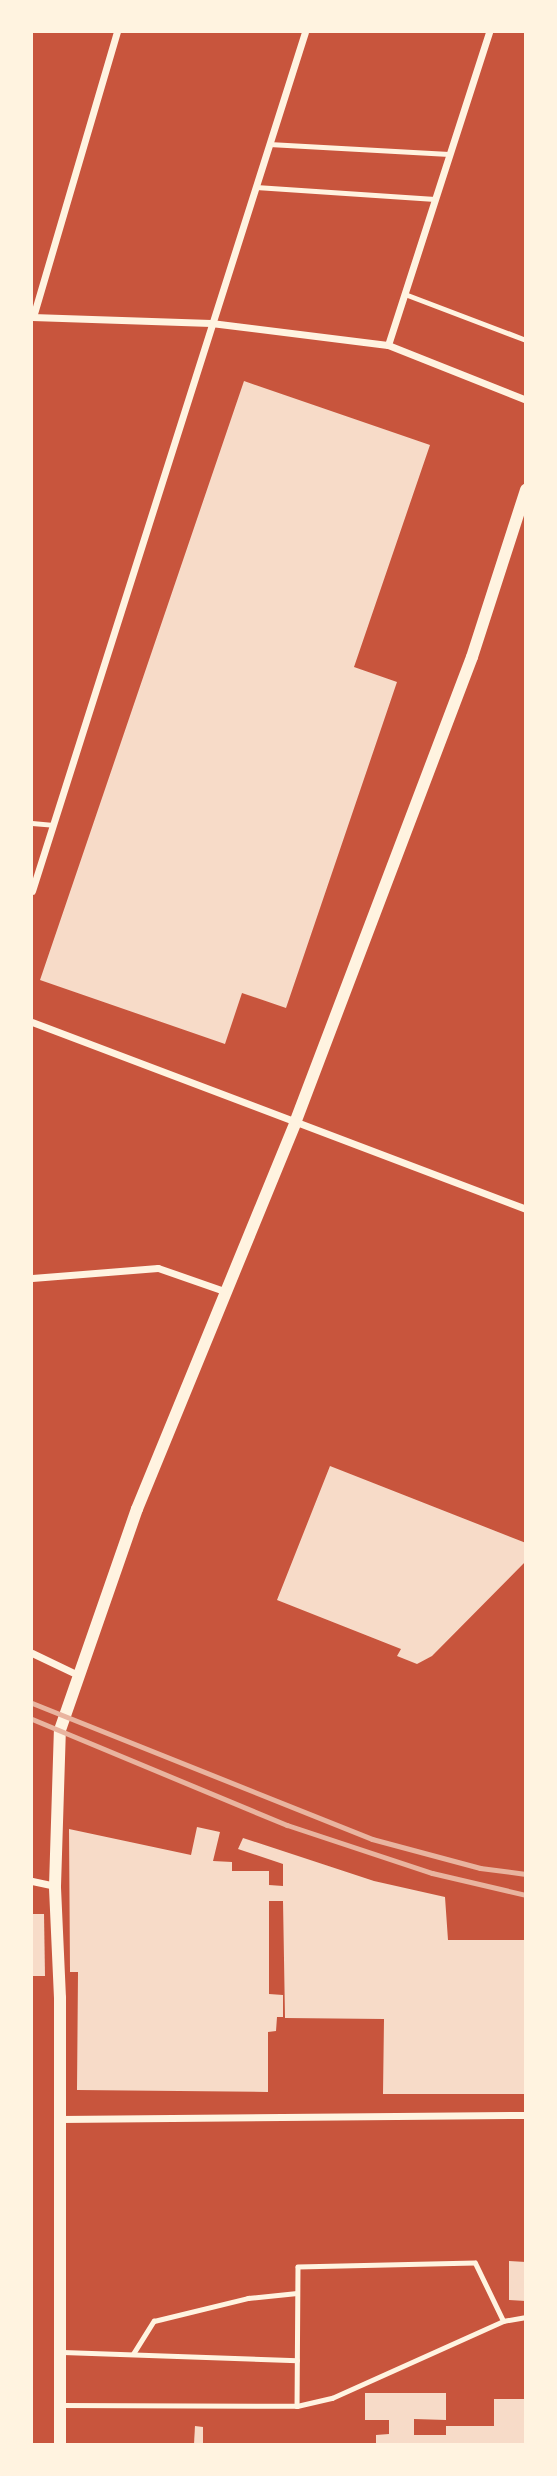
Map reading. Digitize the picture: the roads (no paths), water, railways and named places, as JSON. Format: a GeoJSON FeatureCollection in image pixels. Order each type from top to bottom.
{"type":"FeatureCollection","features":[{"type":"Feature","properties":{"kind":"street"},"geometry":{"type":"LineString","coordinates":[[117,32],[32,317],[211,323],[388,345],[526,400]]}},
{"type":"Feature","properties":{"kind":"street"},"geometry":{"type":"LineString","coordinates":[[32,891],[305,32]]}},
{"type":"Feature","properties":{"kind":"street"},"geometry":{"type":"LineString","coordinates":[[388,345],[489,32]]}},
{"type":"Feature","properties":{"kind":"street"},"geometry":{"type":"LineString","coordinates":[[60,2445],[60,2119],[55,1886],[60,1730],[76,1674],[137,1509],[228,1293],[295,1123],[472,657],[526,490]]}},
{"type":"Feature","properties":{"kind":"street"},"geometry":{"type":"LineString","coordinates":[[32,1023],[526,1209]]}},
{"type":"Feature","properties":{"kind":"street"},"geometry":{"type":"LineString","coordinates":[[32,1278],[158,1268],[228,1293]]}},
{"type":"Feature","properties":{"kind":"street"},"geometry":{"type":"LineString","coordinates":[[32,1653],[76,1674]]}},
{"type":"Feature","properties":{"kind":"street"},"geometry":{"type":"LineString","coordinates":[[32,1881],[55,1886]]}},
{"type":"Feature","properties":{"kind":"street"},"geometry":{"type":"LineString","coordinates":[[60,2119],[526,2115]]}},
{"type":"Feature","properties":{"kind":"lane"},"geometry":{"type":"LineString","coordinates":[[269,144],[449,155]]}},
{"type":"Feature","properties":{"kind":"lane"},"geometry":{"type":"LineString","coordinates":[[255,187],[435,198]]}},
{"type":"Feature","properties":{"kind":"lane"},"geometry":{"type":"LineString","coordinates":[[404,294],[526,340]]}},
{"type":"Feature","properties":{"kind":"lane"},"geometry":{"type":"LineString","coordinates":[[32,823],[54,825]]}},
{"type":"Feature","properties":{"kind":"lane"},"geometry":{"type":"LineString","coordinates":[[297,2406],[298,2267],[475,2263],[503,2321]]}},
{"type":"Feature","properties":{"kind":"lane"},"geometry":{"type":"LineString","coordinates":[[133,2354],[153,2320],[248,2298],[297,2293]]}},
{"type":"Feature","properties":{"kind":"lane"},"geometry":{"type":"LineString","coordinates":[[60,2405],[297,2406],[332,2398],[503,2321],[526,2317]]}},
{"type":"Feature","properties":{"kind":"lane"},"geometry":{"type":"LineString","coordinates":[[59,2352],[297,2360]]}},
{"type":"Feature","properties":{"kind":"railway"},"geometry":{"type":"LineString","coordinates":[[32,1703],[372,1839],[480,1868],[526,1874]]}},
{"type":"Feature","properties":{"kind":"railway"},"geometry":{"type":"LineString","coordinates":[[32,1719],[287,1825],[432,1873],[526,1895]]}}]}
